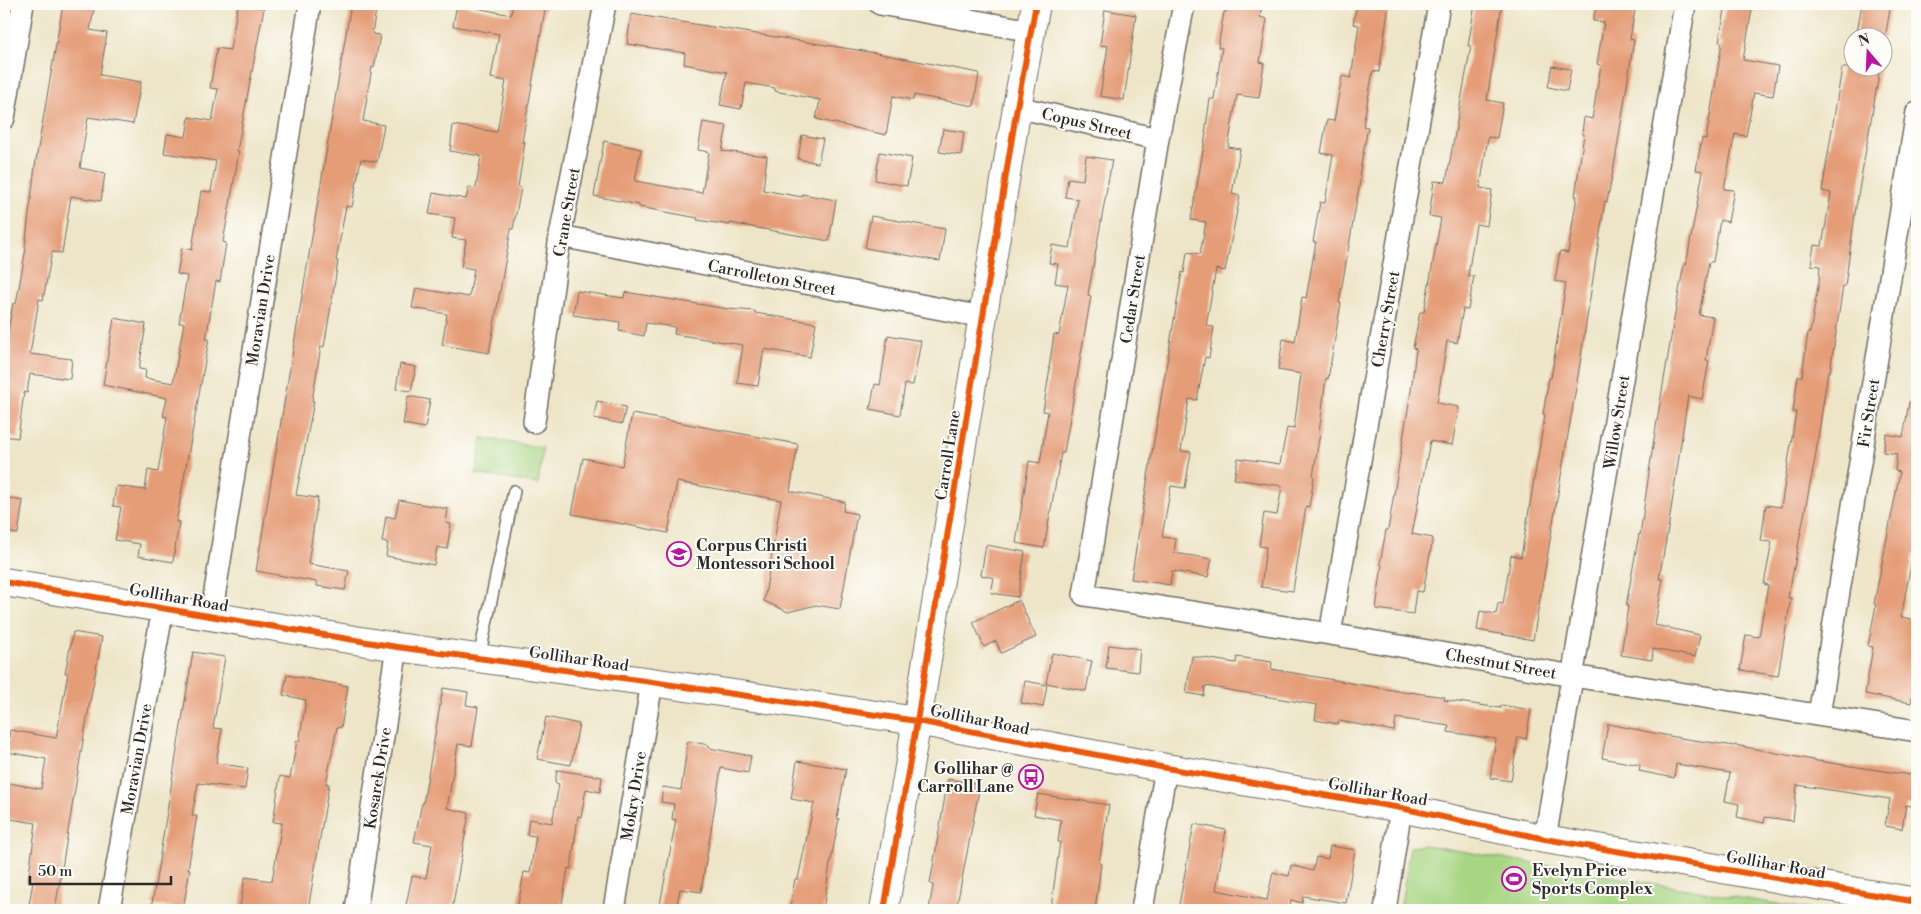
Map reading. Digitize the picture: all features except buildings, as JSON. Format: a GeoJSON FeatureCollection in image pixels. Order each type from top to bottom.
{"type":"FeatureCollection","features":[{"type":"Feature","properties":{"kind":"main road","name":"Carroll Lane"},"geometry":{"type":"LineString","coordinates":[[884,910],[917,722],[1017,106],[1036,4]]}},
{"type":"Feature","properties":{"kind":"main road","name":"Gollihar Road"},"geometry":{"type":"LineString","coordinates":[[4,582],[397,647],[652,682],[917,722],[1166,768],[1401,808],[1546,839],[1917,902]]}},
{"type":"Feature","properties":{"kind":"street"},"geometry":{"type":"LineString","coordinates":[[4,118],[23,4]]}},
{"type":"Feature","properties":{"kind":"street","name":"Moravian Drive"},"geometry":{"type":"LineString","coordinates":[[211,616],[310,4]]}},
{"type":"Feature","properties":{"kind":"street","name":"Crane Street"},"geometry":{"type":"LineString","coordinates":[[534,422],[560,236],[605,4]]}},
{"type":"Feature","properties":{"kind":"street"},"geometry":{"type":"LineString","coordinates":[[880,4],[1032,31]]}},
{"type":"Feature","properties":{"kind":"street","name":"Cedar Street"},"geometry":{"type":"LineString","coordinates":[[1084,595],[1158,139],[1184,4]]}},
{"type":"Feature","properties":{"kind":"street","name":"Cherry Street"},"geometry":{"type":"LineString","coordinates":[[1330,634],[1439,4]]}},
{"type":"Feature","properties":{"kind":"street","name":"Willow Street"},"geometry":{"type":"LineString","coordinates":[[1546,839],[1685,4]]}},
{"type":"Feature","properties":{"kind":"street","name":"Copus Street"},"geometry":{"type":"LineString","coordinates":[[1017,106],[1158,139]]}},
{"type":"Feature","properties":{"kind":"street","name":"Fir Street"},"geometry":{"type":"LineString","coordinates":[[1819,715],[1917,112]]}},
{"type":"Feature","properties":{"kind":"street","name":"Carrolleton Street"},"geometry":{"type":"LineString","coordinates":[[560,236],[983,317]]}},
{"type":"Feature","properties":{"kind":"street","name":"Chestnut Street"},"geometry":{"type":"LineString","coordinates":[[1084,595],[1917,732]]}},
{"type":"Feature","properties":{"kind":"street","name":"Moravian Drive"},"geometry":{"type":"LineString","coordinates":[[109,910],[163,608]]}},
{"type":"Feature","properties":{"kind":"street","name":"Kosarek Drive"},"geometry":{"type":"LineString","coordinates":[[356,910],[397,647]]}},
{"type":"Feature","properties":{"kind":"street","name":"Mokry Drive"},"geometry":{"type":"LineString","coordinates":[[614,910],[652,682]]}},
{"type":"Feature","properties":{"kind":"street"},"geometry":{"type":"LineString","coordinates":[[1142,910],[1166,768]]}},
{"type":"Feature","properties":{"kind":"street"},"geometry":{"type":"LineString","coordinates":[[1385,910],[1401,808]]}},
{"type":"Feature","properties":{"kind":"lane"},"geometry":{"type":"LineString","coordinates":[[479,658],[514,491]]}},
{"type":"Feature","properties":{"kind":"green space"},"geometry":{"type":"Polygon","coordinates":[[[482,438],[543,448],[538,484],[476,474],[482,438]]]}},
{"type":"Feature","properties":{"kind":"green space","name":"Evelyn Price Sports Complex"},"geometry":{"type":"Polygon","coordinates":[[[1425,845],[1812,910],[1400,910],[1410,847],[1425,845]]]}},
{"type":"Feature","properties":{"kind":"cycle path"},"geometry":{"type":"LineString","coordinates":[[884,910],[917,721],[1017,107],[1036,4]]}},
{"type":"Feature","properties":{"kind":"cycle path"},"geometry":{"type":"LineString","coordinates":[[4,582],[397,647],[917,721],[1166,768],[1401,808],[1545,839],[1917,902]]}},
{"type":"Feature","properties":{"kind":"place","name":"Corpus Christi Montessori School"},"geometry":{"type":"Point","coordinates":[679,554]}},
{"type":"Feature","properties":{"kind":"place","name":"Gollihar @ Carroll Lane"},"geometry":{"type":"Point","coordinates":[1031,777]}},
{"type":"Feature","properties":{"kind":"place","name":"Evelyn Price Sports Complex"},"geometry":{"type":"Point","coordinates":[1514,879]}}]}
